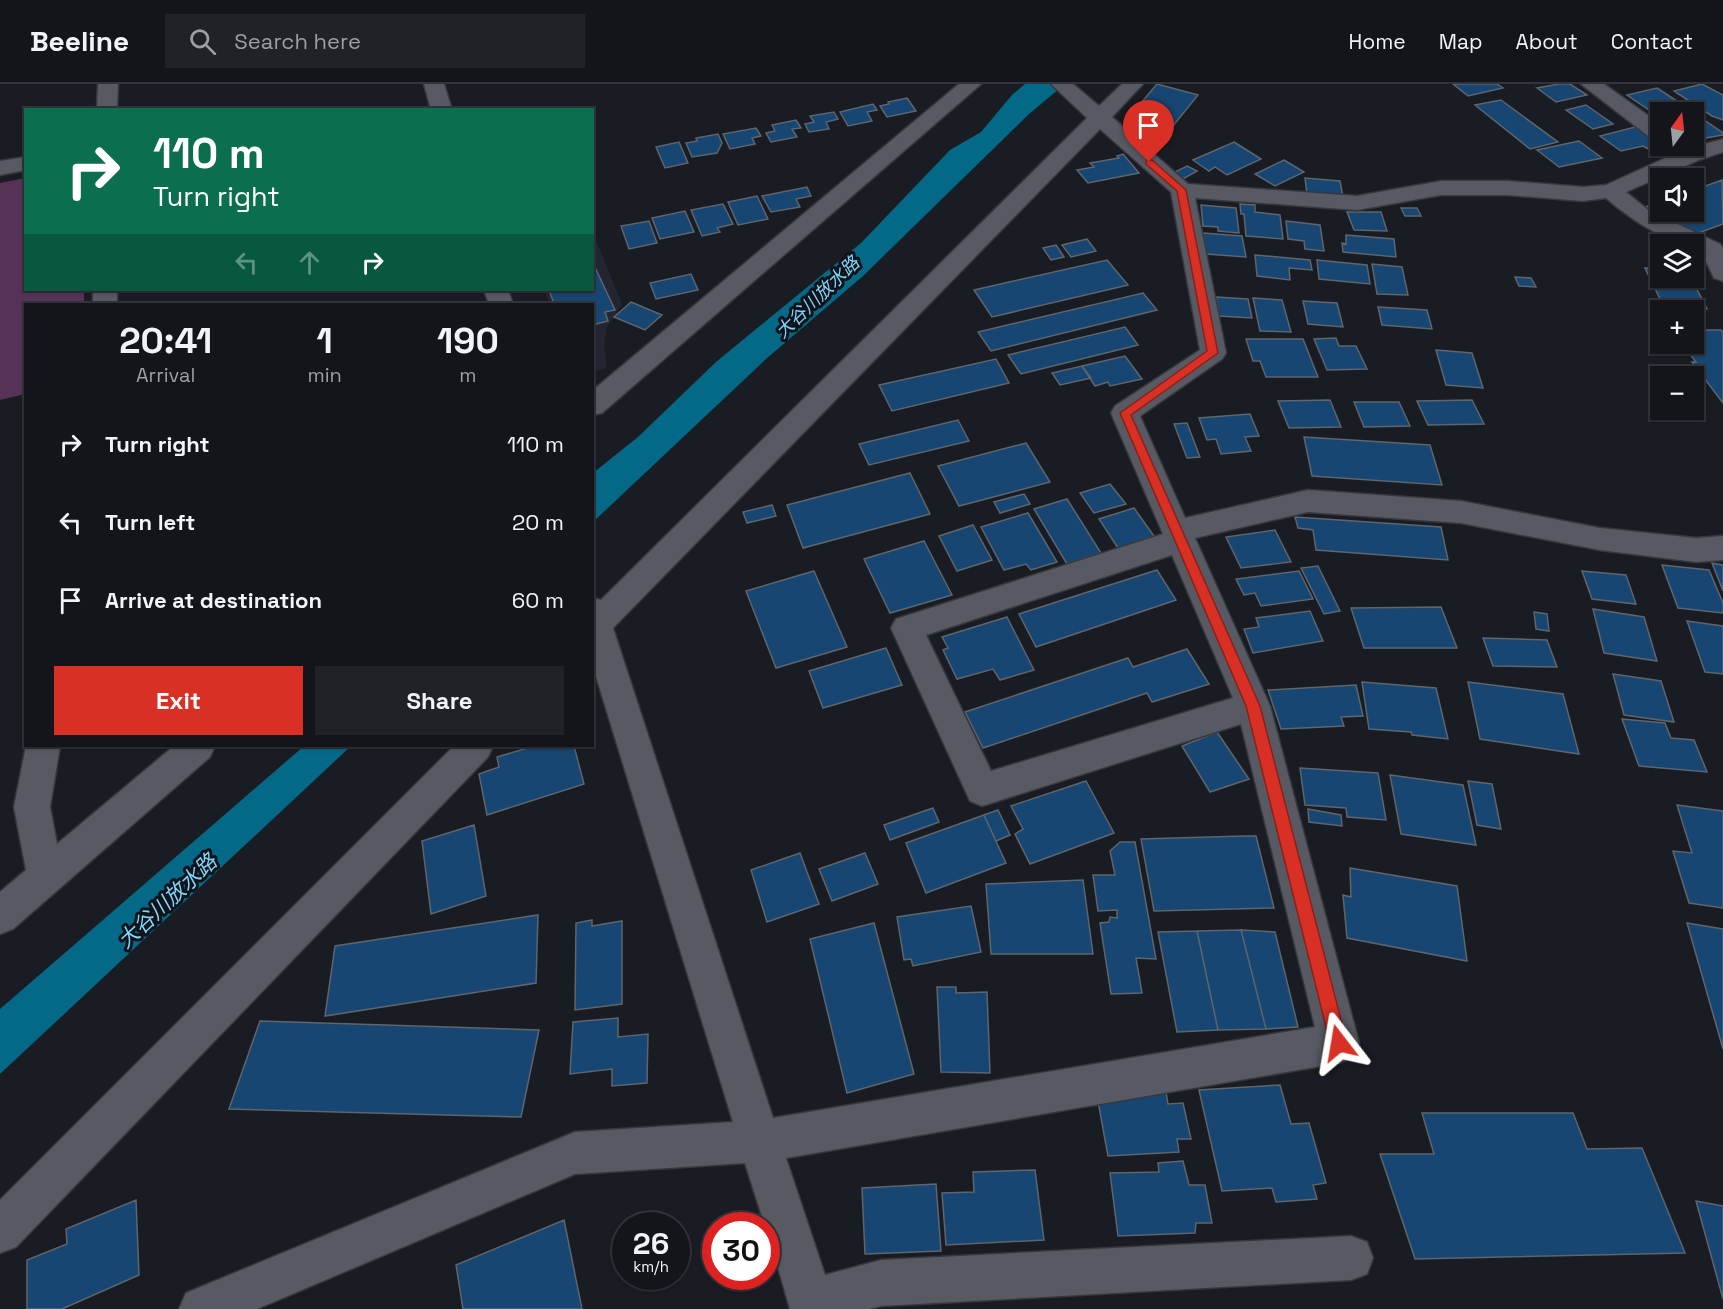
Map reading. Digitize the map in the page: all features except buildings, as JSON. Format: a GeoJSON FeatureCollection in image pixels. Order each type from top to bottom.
{"type":"FeatureCollection","features":[{"type":"Feature","properties":{"kind":"street"},"geometry":{"type":"LineString","coordinates":[[107,108],[108,84]]}},
{"type":"Feature","properties":{"kind":"street"},"geometry":{"type":"LineString","coordinates":[[434,84],[441,108]]}},
{"type":"Feature","properties":{"kind":"street"},"geometry":{"type":"LineString","coordinates":[[594,404],[971,84]]}},
{"type":"Feature","properties":{"kind":"street"},"geometry":{"type":"LineString","coordinates":[[1061,84],[1182,190],[1357,203],[1441,188],[1508,188],[1582,194],[1611,191],[1673,156]]}},
{"type":"Feature","properties":{"kind":"street"},"geometry":{"type":"LineString","coordinates":[[1132,84],[1100,119],[594,621],[811,1305],[881,1283],[1351,1258]]}},
{"type":"Feature","properties":{"kind":"street"},"geometry":{"type":"LineString","coordinates":[[1590,84],[1650,127]]}},
{"type":"Feature","properties":{"kind":"street"},"geometry":{"type":"LineString","coordinates":[[1704,147],[1723,145]]}},
{"type":"Feature","properties":{"kind":"street"},"geometry":{"type":"LineString","coordinates":[[0,168],[24,163]]}},
{"type":"Feature","properties":{"kind":"street"},"geometry":{"type":"LineString","coordinates":[[202,1309],[261,1297],[575,1153],[760,1141],[1339,1043],[1253,706],[1125,413],[1213,353],[1182,190]]}},
{"type":"Feature","properties":{"kind":"street"},"geometry":{"type":"LineString","coordinates":[[1611,191],[1640,215],[1712,249],[1723,273]]}},
{"type":"Feature","properties":{"kind":"street"},"geometry":{"type":"LineString","coordinates":[[1253,706],[982,790],[906,628],[1179,536],[1308,501],[1461,512],[1600,539],[1696,550],[1723,548]]}},
{"type":"Feature","properties":{"kind":"street"},"geometry":{"type":"LineString","coordinates":[[43,747],[32,807],[45,876]]}},
{"type":"Feature","properties":{"kind":"street"},"geometry":{"type":"LineString","coordinates":[[0,916],[197,747]]}},
{"type":"Feature","properties":{"kind":"street"},"geometry":{"type":"LineString","coordinates":[[0,1231],[475,747]]}},
{"type":"Feature","properties":{"kind":"shaded area"},"geometry":{"type":"Polygon","coordinates":[[[24,178],[24,291],[84,291],[84,303],[24,303],[24,394],[0,400],[0,183],[24,178]]]}},
{"type":"Feature","properties":{"kind":"shaded area"},"geometry":{"type":"Polygon","coordinates":[[[594,235],[622,304],[607,327],[604,345],[607,368],[594,372],[594,303],[550,303],[544,291],[594,291],[594,235]]]}},
{"type":"Feature","properties":{"kind":"water","name":"大谷川放水路"},"geometry":{"type":"Polygon","coordinates":[[[1025,84],[1065,84],[1029,114],[863,276],[766,359],[594,521],[594,472],[638,437],[716,362],[861,243],[950,150],[981,132],[1012,95],[1025,84]]]}},
{"type":"Feature","properties":{"kind":"water","name":"大谷川放水路"},"geometry":{"type":"Polygon","coordinates":[[[303,747],[350,747],[0,1074],[0,1009],[303,747]]]}},
{"type":"Feature","properties":{"kind":"route"},"geometry":{"type":"LineString","coordinates":[[1149,162],[1182,190],[1213,353],[1125,413],[1253,706],[1339,1043]]}}]}
